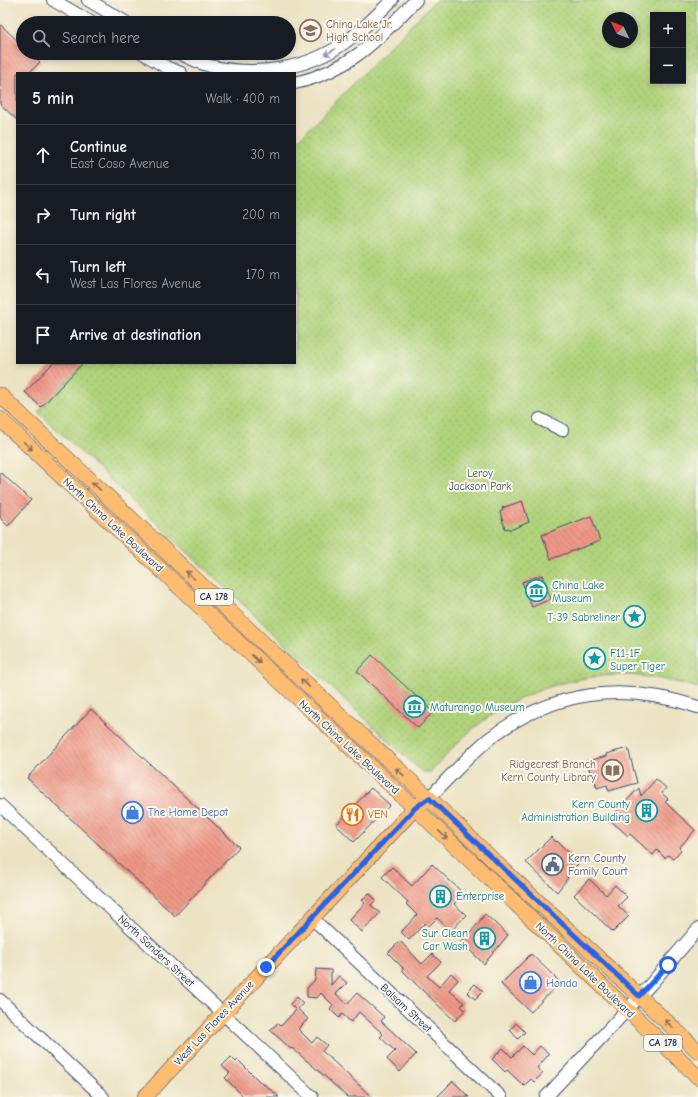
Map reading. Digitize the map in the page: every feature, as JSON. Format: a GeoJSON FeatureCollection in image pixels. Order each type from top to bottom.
{"type":"FeatureCollection","features":[{"type":"Feature","properties":{"kind":"main road","name":"North China Lake Boulevard"},"geometry":{"type":"LineString","coordinates":[[0,396],[698,1051]]}},
{"type":"Feature","properties":{"kind":"main road","name":"North China Lake Boulevard"},"geometry":{"type":"LineString","coordinates":[[0,420],[415,808],[698,1077]]}},
{"type":"Feature","properties":{"kind":"main road"},"geometry":{"type":"LineString","coordinates":[[193,601],[198,598],[204,598],[240,634],[264,644]]}},
{"type":"Feature","properties":{"kind":"main road","name":"West Las Flores Avenue"},"geometry":{"type":"LineString","coordinates":[[145,1097],[415,808],[429,798]]}},
{"type":"Feature","properties":{"kind":"street"},"geometry":{"type":"LineString","coordinates":[[53,0],[80,16]]}},
{"type":"Feature","properties":{"kind":"street"},"geometry":{"type":"LineString","coordinates":[[88,0],[115,16]]}},
{"type":"Feature","properties":{"kind":"street"},"geometry":{"type":"LineString","coordinates":[[196,60],[223,69],[256,71],[285,68],[305,62],[344,44],[392,0]]}},
{"type":"Feature","properties":{"kind":"street"},"geometry":{"type":"LineString","coordinates":[[296,83],[328,73],[353,58],[371,45],[416,0]]}},
{"type":"Feature","properties":{"kind":"street"},"geometry":{"type":"LineString","coordinates":[[154,60],[178,72]]}},
{"type":"Feature","properties":{"kind":"street"},"geometry":{"type":"LineString","coordinates":[[0,420],[13,408]]}},
{"type":"Feature","properties":{"kind":"street"},"geometry":{"type":"LineString","coordinates":[[540,419],[562,430]]}},
{"type":"Feature","properties":{"kind":"street"},"geometry":{"type":"LineString","coordinates":[[429,798],[463,764],[503,729],[523,718],[572,698],[602,693],[626,692],[667,698],[698,707]]}},
{"type":"Feature","properties":{"kind":"street","name":"North Sanders Street"},"geometry":{"type":"LineString","coordinates":[[0,805],[312,1097]]}},
{"type":"Feature","properties":{"kind":"street","name":"Balsam Street"},"geometry":{"type":"LineString","coordinates":[[312,918],[501,1097]]}},
{"type":"Feature","properties":{"kind":"street"},"geometry":{"type":"LineString","coordinates":[[546,1097],[668,965],[698,929]]}},
{"type":"Feature","properties":{"kind":"street"},"geometry":{"type":"LineString","coordinates":[[0,1000],[103,1097]]}},
{"type":"Feature","properties":{"kind":"green space","name":"Leroy Jackson Park"},"geometry":{"type":"Polygon","coordinates":[[[436,0],[698,0],[698,688],[663,679],[626,675],[583,678],[562,683],[521,698],[502,709],[467,734],[431,772],[422,772],[38,412],[83,364],[296,364],[296,142],[436,0]]]}},
{"type":"Feature","properties":{"kind":"building"},"geometry":{"type":"Polygon","coordinates":[[[0,24],[16,39],[16,60],[38,60],[40,62],[30,72],[16,72],[16,119],[0,104],[0,24]]]}},
{"type":"Feature","properties":{"kind":"building"},"geometry":{"type":"Polygon","coordinates":[[[52,364],[82,364],[41,407],[25,392],[52,364]]]}},
{"type":"Feature","properties":{"kind":"building"},"geometry":{"type":"Polygon","coordinates":[[[0,472],[31,500],[8,526],[0,518],[0,472]]]}},
{"type":"Feature","properties":{"kind":"building"},"geometry":{"type":"Polygon","coordinates":[[[522,501],[529,522],[510,530],[509,528],[505,529],[500,512],[503,510],[502,508],[522,501]]]}},
{"type":"Feature","properties":{"kind":"building"},"geometry":{"type":"Polygon","coordinates":[[[591,516],[600,541],[551,559],[542,535],[591,516]]]}},
{"type":"Feature","properties":{"kind":"building","name":"China Lake Museum"},"geometry":{"type":"Polygon","coordinates":[[[542,575],[551,599],[532,607],[522,582],[542,575]]]}},
{"type":"Feature","properties":{"kind":"building"},"geometry":{"type":"Polygon","coordinates":[[[372,655],[433,712],[418,728],[357,671],[372,655]]]}},
{"type":"Feature","properties":{"kind":"building","name":"The Home Depot"},"geometry":{"type":"Polygon","coordinates":[[[91,709],[239,847],[175,916],[27,778],[91,709]]]}},
{"type":"Feature","properties":{"kind":"building","name":"Ridgecrest Branch Kern County Library"},"geometry":{"type":"Polygon","coordinates":[[[628,748],[637,783],[609,791],[607,785],[597,788],[594,779],[592,780],[587,761],[607,756],[606,754],[628,748]]]}},
{"type":"Feature","properties":{"kind":"building","name":"Kern County Administration Building"},"geometry":{"type":"Polygon","coordinates":[[[656,779],[666,788],[662,793],[668,799],[665,802],[695,830],[679,848],[681,850],[673,859],[668,855],[665,858],[657,850],[653,855],[630,834],[628,836],[609,819],[639,788],[641,796],[656,779]]]}},
{"type":"Feature","properties":{"kind":"building"},"geometry":{"type":"Polygon","coordinates":[[[371,788],[390,805],[354,842],[336,825],[371,788]]]}},
{"type":"Feature","properties":{"kind":"building","name":"Kern County Family Court"},"geometry":{"type":"Polygon","coordinates":[[[551,837],[579,863],[566,876],[568,878],[557,892],[526,862],[551,837]]]}},
{"type":"Feature","properties":{"kind":"building","name":"Enterprise"},"geometry":{"type":"Polygon","coordinates":[[[432,864],[464,894],[454,904],[466,915],[451,931],[437,918],[429,926],[425,923],[409,940],[401,932],[417,915],[406,904],[408,902],[382,877],[392,867],[412,886],[432,864]]]}},
{"type":"Feature","properties":{"kind":"building"},"geometry":{"type":"Polygon","coordinates":[[[589,879],[606,895],[615,885],[627,897],[618,906],[629,916],[613,932],[574,895],[589,879]]]}},
{"type":"Feature","properties":{"kind":"building"},"geometry":{"type":"Polygon","coordinates":[[[369,893],[376,900],[371,905],[380,913],[362,932],[349,920],[365,903],[362,900],[369,893]]]}},
{"type":"Feature","properties":{"kind":"building","name":"Sur Clean Car Wash"},"geometry":{"type":"Polygon","coordinates":[[[485,914],[508,935],[484,964],[461,942],[485,914]]]}},
{"type":"Feature","properties":{"kind":"building"},"geometry":{"type":"Polygon","coordinates":[[[400,941],[422,964],[432,954],[441,962],[427,976],[439,987],[451,973],[458,980],[449,990],[464,1003],[461,1006],[465,1010],[455,1021],[402,970],[403,968],[388,953],[400,941]]]}},
{"type":"Feature","properties":{"kind":"building","name":"Honda"},"geometry":{"type":"Polygon","coordinates":[[[531,954],[560,982],[531,1012],[501,984],[531,954]]]}},
{"type":"Feature","properties":{"kind":"building"},"geometry":{"type":"Polygon","coordinates":[[[316,969],[331,970],[331,985],[339,976],[347,983],[336,994],[347,1004],[357,993],[384,1017],[381,1021],[416,1054],[400,1072],[387,1059],[395,1051],[380,1037],[383,1034],[359,1012],[351,1022],[342,1014],[339,1018],[330,1009],[333,1005],[321,993],[317,998],[307,997],[307,988],[315,980],[316,969]]]}},
{"type":"Feature","properties":{"kind":"building"},"geometry":{"type":"Polygon","coordinates":[[[475,984],[483,991],[475,999],[467,992],[475,984]]]}},
{"type":"Feature","properties":{"kind":"building"},"geometry":{"type":"Polygon","coordinates":[[[297,997],[303,1003],[298,1009],[308,1019],[298,1029],[312,1043],[317,1037],[327,1045],[322,1051],[372,1097],[347,1097],[270,1030],[278,1023],[281,1026],[296,1010],[290,1004],[297,997]]]}},
{"type":"Feature","properties":{"kind":"building"},"geometry":{"type":"Polygon","coordinates":[[[516,1023],[525,1032],[518,1039],[510,1030],[516,1023]]]}},
{"type":"Feature","properties":{"kind":"building"},"geometry":{"type":"Polygon","coordinates":[[[523,1046],[532,1055],[540,1046],[549,1054],[537,1068],[543,1073],[534,1082],[531,1079],[524,1086],[507,1070],[505,1072],[492,1059],[503,1048],[512,1057],[523,1046]]]}},
{"type":"Feature","properties":{"kind":"building"},"geometry":{"type":"Polygon","coordinates":[[[231,1057],[236,1062],[238,1060],[263,1085],[264,1084],[279,1097],[244,1097],[225,1078],[230,1073],[222,1066],[231,1057]]]}},
{"type":"Feature","properties":{"kind":"building"},"geometry":{"type":"Polygon","coordinates":[[[453,1081],[469,1097],[437,1097],[453,1081]]]}},
{"type":"Feature","properties":{"kind":"place","name":"China Lake Jr. High School"},"geometry":{"type":"Point","coordinates":[311,30]}},
{"type":"Feature","properties":{"kind":"place","name":"China Lake Museum"},"geometry":{"type":"Point","coordinates":[537,591]}},
{"type":"Feature","properties":{"kind":"place","name":"T-39 Sabreliner"},"geometry":{"type":"Point","coordinates":[635,617]}},
{"type":"Feature","properties":{"kind":"place","name":"F11-1F Super Tiger"},"geometry":{"type":"Point","coordinates":[595,659]}},
{"type":"Feature","properties":{"kind":"place","name":"Maturango Museum"},"geometry":{"type":"Point","coordinates":[414,707]}},
{"type":"Feature","properties":{"kind":"place","name":"Ridgecrest Branch Kern County Library"},"geometry":{"type":"Point","coordinates":[612,770]}},
{"type":"Feature","properties":{"kind":"place","name":"Kern County Administration Building"},"geometry":{"type":"Point","coordinates":[646,810]}},
{"type":"Feature","properties":{"kind":"place","name":"The Home Depot"},"geometry":{"type":"Point","coordinates":[133,812]}},
{"type":"Feature","properties":{"kind":"place","name":"VEN"},"geometry":{"type":"Point","coordinates":[353,814]}},
{"type":"Feature","properties":{"kind":"place","name":"Kern County Family Court"},"geometry":{"type":"Point","coordinates":[553,864]}},
{"type":"Feature","properties":{"kind":"place","name":"Enterprise"},"geometry":{"type":"Point","coordinates":[441,896]}},
{"type":"Feature","properties":{"kind":"place","name":"Sur Clean Car Wash"},"geometry":{"type":"Point","coordinates":[484,939]}},
{"type":"Feature","properties":{"kind":"place","name":"Honda"},"geometry":{"type":"Point","coordinates":[531,983]}},
{"type":"Feature","properties":{"kind":"route"},"geometry":{"type":"LineString","coordinates":[[266,967],[415,808],[429,798],[639,996],[668,965]]}}]}
